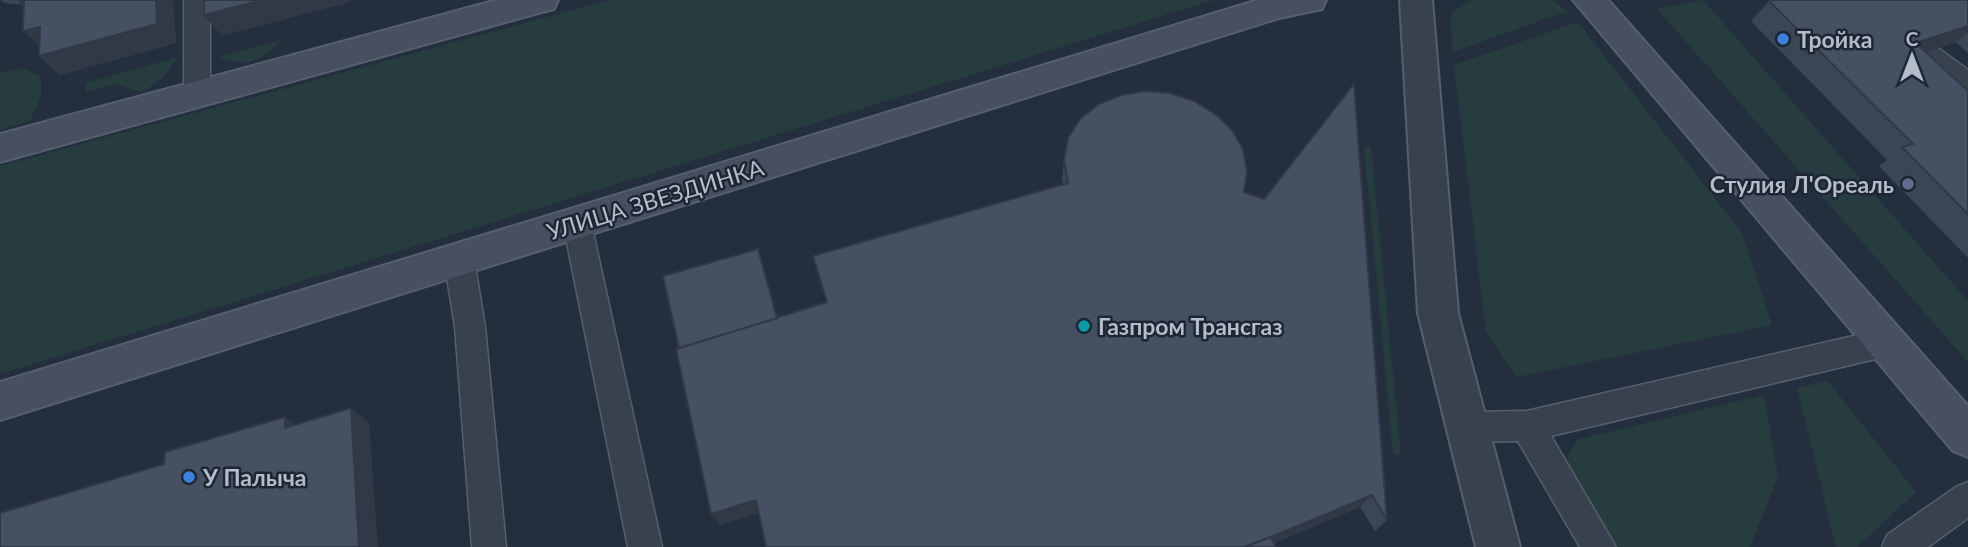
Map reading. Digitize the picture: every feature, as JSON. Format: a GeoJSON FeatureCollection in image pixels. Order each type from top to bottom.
{"type":"FeatureCollection","features":[{"type":"Feature","properties":{"kind":"street"},"geometry":{"type":"LineString","coordinates":[[0,148],[542,0]]}},
{"type":"Feature","properties":{"kind":"street","name":"УЛИЦА ЗВЕЗДИНКА"},"geometry":{"type":"LineString","coordinates":[[0,401],[1278,6],[1310,0]]}},
{"type":"Feature","properties":{"kind":"street"},"geometry":{"type":"LineString","coordinates":[[1416,0],[1438,313],[1465,428],[1498,547]]}},
{"type":"Feature","properties":{"kind":"street"},"geometry":{"type":"LineString","coordinates":[[1589,0],[1693,123],[1788,226],[1968,437]]}},
{"type":"Feature","properties":{"kind":"lane"},"geometry":{"type":"LineString","coordinates":[[197,0],[197,94]]}},
{"type":"Feature","properties":{"kind":"lane"},"geometry":{"type":"LineString","coordinates":[[1925,52],[1968,85]]}},
{"type":"Feature","properties":{"kind":"lane"},"geometry":{"type":"LineString","coordinates":[[577,223],[645,547]]}},
{"type":"Feature","properties":{"kind":"lane"},"geometry":{"type":"LineString","coordinates":[[459,259],[470,327],[489,547]]}},
{"type":"Feature","properties":{"kind":"lane"},"geometry":{"type":"LineString","coordinates":[[1465,428],[1527,426],[1888,342]]}},
{"type":"Feature","properties":{"kind":"lane"},"geometry":{"type":"LineString","coordinates":[[1527,426],[1599,547]]}},
{"type":"Feature","properties":{"kind":"lane"},"geometry":{"type":"LineString","coordinates":[[1899,547],[1968,498]]}},
{"type":"Feature","properties":{"kind":"green space"},"geometry":{"type":"Polygon","coordinates":[[[609,0],[1214,0],[0,374],[0,166],[609,0]]]}},
{"type":"Feature","properties":{"kind":"green space"},"geometry":{"type":"Polygon","coordinates":[[[1473,0],[1552,0],[1568,11],[1452,52],[1451,12],[1473,0]]]}},
{"type":"Feature","properties":{"kind":"green space"},"geometry":{"type":"Polygon","coordinates":[[[1703,0],[1968,301],[1968,362],[1657,9],[1703,0]]]}},
{"type":"Feature","properties":{"kind":"green space"},"geometry":{"type":"Polygon","coordinates":[[[1578,22],[1742,233],[1772,325],[1516,377],[1486,332],[1454,65],[1578,22]]]}},
{"type":"Feature","properties":{"kind":"green space"},"geometry":{"type":"Polygon","coordinates":[[[281,40],[268,53],[246,62],[229,61],[219,57],[281,40]]]}},
{"type":"Feature","properties":{"kind":"green space"},"geometry":{"type":"Polygon","coordinates":[[[178,57],[164,77],[147,89],[139,92],[116,84],[86,92],[86,83],[178,57]]]}},
{"type":"Feature","properties":{"kind":"green space"},"geometry":{"type":"Polygon","coordinates":[[[23,68],[41,77],[41,96],[30,121],[0,130],[0,72],[23,68]]]}},
{"type":"Feature","properties":{"kind":"green space"},"geometry":{"type":"Polygon","coordinates":[[[1364,146],[1371,147],[1401,455],[1393,454],[1364,146]]]}},
{"type":"Feature","properties":{"kind":"green space"},"geometry":{"type":"Polygon","coordinates":[[[1828,381],[1916,492],[1857,547],[1836,547],[1797,388],[1828,381]]]}},
{"type":"Feature","properties":{"kind":"green space"},"geometry":{"type":"Polygon","coordinates":[[[1764,395],[1778,476],[1750,547],[1619,547],[1571,481],[1567,456],[1579,439],[1764,395]]]}},
{"type":"Feature","properties":{"kind":"building"},"geometry":{"type":"Polygon","coordinates":[[[24,0],[156,0],[157,24],[39,56],[40,27],[23,31],[24,0]]]}},
{"type":"Feature","properties":{"kind":"building"},"geometry":{"type":"Polygon","coordinates":[[[204,0],[263,0],[204,15],[204,0]]]}},
{"type":"Feature","properties":{"kind":"building"},"geometry":{"type":"Polygon","coordinates":[[[1968,0],[1968,26],[1916,43],[1968,91],[1968,214],[1902,147],[1913,144],[1769,1],[1968,0]]]}},
{"type":"Feature","properties":{"kind":"building","name":"Газпром Трансгаз"},"geometry":{"type":"Polygon","coordinates":[[[1354,84],[1387,520],[1372,495],[1244,547],[766,547],[756,500],[711,514],[676,349],[827,302],[813,256],[1068,183],[1064,160],[1068,138],[1080,119],[1099,104],[1121,95],[1145,91],[1170,93],[1194,101],[1215,114],[1232,130],[1243,149],[1247,171],[1244,192],[1264,199],[1354,84]]]}},
{"type":"Feature","properties":{"kind":"building"},"geometry":{"type":"Polygon","coordinates":[[[758,249],[777,318],[679,348],[663,276],[758,249]]]}},
{"type":"Feature","properties":{"kind":"building"},"geometry":{"type":"Polygon","coordinates":[[[351,408],[359,547],[0,547],[0,513],[164,464],[165,452],[285,417],[285,428],[351,408]]]}},
{"type":"Feature","properties":{"kind":"building"},"geometry":{"type":"Polygon","coordinates":[[[1271,537],[1276,547],[1245,547],[1271,537]]]}},
{"type":"Feature","properties":{"kind":"place","name":"Тройка"},"geometry":{"type":"Point","coordinates":[1783,39]}},
{"type":"Feature","properties":{"kind":"place","name":"Стулия Л'Ореаль"},"geometry":{"type":"Point","coordinates":[1908,184]}},
{"type":"Feature","properties":{"kind":"place","name":"Газпром Трансгаз"},"geometry":{"type":"Point","coordinates":[1084,326]}},
{"type":"Feature","properties":{"kind":"place","name":"У Палыча"},"geometry":{"type":"Point","coordinates":[189,477]}}]}
